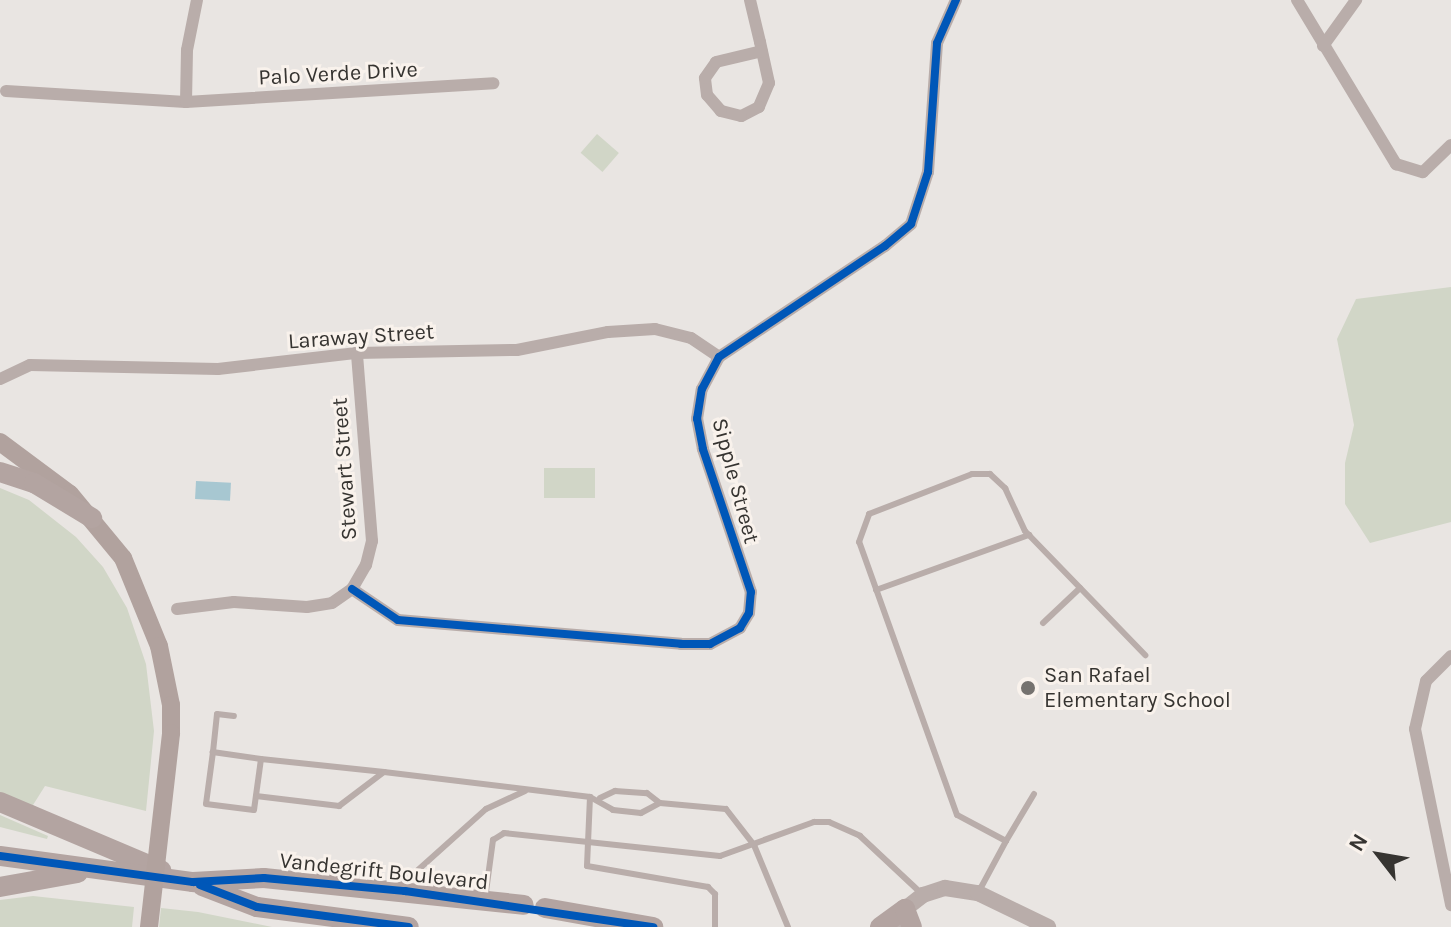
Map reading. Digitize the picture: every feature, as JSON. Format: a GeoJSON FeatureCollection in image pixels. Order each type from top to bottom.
{"type":"FeatureCollection","features":[{"type":"Feature","properties":{"kind":"main road"},"geometry":{"type":"LineString","coordinates":[[0,442],[62,487],[92,518],[123,558],[149,615],[171,705],[171,733],[149,927]]}},
{"type":"Feature","properties":{"kind":"main road"},"geometry":{"type":"LineString","coordinates":[[0,472],[34,483],[92,518]]}},
{"type":"Feature","properties":{"kind":"main road"},"geometry":{"type":"LineString","coordinates":[[0,802],[193,882]]}},
{"type":"Feature","properties":{"kind":"main road","name":"Vandegrift Boulevard"},"geometry":{"type":"LineString","coordinates":[[0,856],[193,882],[264,878],[524,905]]}},
{"type":"Feature","properties":{"kind":"main road"},"geometry":{"type":"LineString","coordinates":[[0,887],[108,870]]}},
{"type":"Feature","properties":{"kind":"main road","name":"Vandegrift Boulevard"},"geometry":{"type":"LineString","coordinates":[[193,882],[257,907],[409,927]]}},
{"type":"Feature","properties":{"kind":"main road"},"geometry":{"type":"LineString","coordinates":[[545,908],[653,927]]}},
{"type":"Feature","properties":{"kind":"main road"},"geometry":{"type":"LineString","coordinates":[[880,927],[905,921]]}},
{"type":"Feature","properties":{"kind":"street"},"geometry":{"type":"LineString","coordinates":[[186,102],[187,50],[197,0]]}},
{"type":"Feature","properties":{"kind":"street"},"geometry":{"type":"LineString","coordinates":[[750,0],[762,51],[769,83],[759,107],[741,116],[721,111],[707,95],[705,78],[716,62],[762,51]]}},
{"type":"Feature","properties":{"kind":"street","name":"Sipple Street"},"geometry":{"type":"LineString","coordinates":[[352,589],[398,620],[681,644],[727,638],[749,613],[751,592],[724,521],[697,419],[702,389],[719,357],[911,224],[928,172],[937,43],[956,0]]}},
{"type":"Feature","properties":{"kind":"street"},"geometry":{"type":"LineString","coordinates":[[1297,0],[1396,164],[1423,172],[1441,160],[1451,145]]}},
{"type":"Feature","properties":{"kind":"street"},"geometry":{"type":"LineString","coordinates":[[1323,46],[1356,0]]}},
{"type":"Feature","properties":{"kind":"street","name":"Palo Verde Drive"},"geometry":{"type":"LineString","coordinates":[[6,91],[186,102],[493,83]]}},
{"type":"Feature","properties":{"kind":"street","name":"Laraway Street"},"geometry":{"type":"LineString","coordinates":[[0,379],[30,365],[218,369],[357,353],[517,350],[608,332],[655,329],[691,338],[719,357]]}},
{"type":"Feature","properties":{"kind":"street","name":"Stewart Street"},"geometry":{"type":"LineString","coordinates":[[352,589],[366,565],[372,541],[357,353]]}},
{"type":"Feature","properties":{"kind":"street"},"geometry":{"type":"LineString","coordinates":[[177,609],[234,602],[307,607],[332,603],[352,589]]}},
{"type":"Feature","properties":{"kind":"street"},"geometry":{"type":"LineString","coordinates":[[1451,656],[1422,689],[1415,729],[1451,905]]}},
{"type":"Feature","properties":{"kind":"street"},"geometry":{"type":"LineString","coordinates":[[905,921],[923,895],[945,888],[978,893],[1048,927]]}},
{"type":"Feature","properties":{"kind":"lane"},"geometry":{"type":"LineString","coordinates":[[1006,841],[962,821],[953,807],[859,542],[869,514],[972,474],[990,474],[1001,482],[1029,535],[1145,655]]}},
{"type":"Feature","properties":{"kind":"lane"},"geometry":{"type":"LineString","coordinates":[[876,590],[1029,535]]}},
{"type":"Feature","properties":{"kind":"lane"},"geometry":{"type":"LineString","coordinates":[[1043,623],[1080,588]]}},
{"type":"Feature","properties":{"kind":"lane"},"geometry":{"type":"LineString","coordinates":[[234,716],[217,714],[206,804],[254,810],[261,759]]}},
{"type":"Feature","properties":{"kind":"lane"},"geometry":{"type":"LineString","coordinates":[[213,752],[491,782],[525,791],[600,798],[615,791],[647,793],[660,803],[726,809],[754,845],[788,927]]}},
{"type":"Feature","properties":{"kind":"lane"},"geometry":{"type":"LineString","coordinates":[[256,796],[339,806],[384,772]]}},
{"type":"Feature","properties":{"kind":"lane"},"geometry":{"type":"LineString","coordinates":[[395,891],[486,809],[525,791]]}},
{"type":"Feature","properties":{"kind":"lane"},"geometry":{"type":"LineString","coordinates":[[978,893],[1034,794]]}},
{"type":"Feature","properties":{"kind":"lane"},"geometry":{"type":"LineString","coordinates":[[590,797],[584,840],[587,866],[708,887],[715,894],[715,927]]}},
{"type":"Feature","properties":{"kind":"lane"},"geometry":{"type":"LineString","coordinates":[[600,798],[613,810],[641,813],[660,803]]}},
{"type":"Feature","properties":{"kind":"lane"},"geometry":{"type":"LineString","coordinates":[[485,900],[493,840],[504,833],[584,840],[701,857],[754,845],[814,822],[829,822],[860,836],[923,895]]}},
{"type":"Feature","properties":{"kind":"green space"},"geometry":{"type":"Polygon","coordinates":[[[597,134],[619,153],[602,172],[581,153],[597,134]]]}},
{"type":"Feature","properties":{"kind":"green space"},"geometry":{"type":"Polygon","coordinates":[[[1451,287],[1451,522],[1370,543],[1345,504],[1345,463],[1354,425],[1337,339],[1356,299],[1451,287]]]}},
{"type":"Feature","properties":{"kind":"green space"},"geometry":{"type":"Polygon","coordinates":[[[544,468],[595,468],[595,498],[544,498],[544,468]]]}},
{"type":"Feature","properties":{"kind":"green space"},"geometry":{"type":"Polygon","coordinates":[[[0,488],[29,500],[76,537],[103,567],[127,608],[146,664],[154,731],[146,811],[45,786],[33,805],[54,817],[0,794],[0,488]]]}},
{"type":"Feature","properties":{"kind":"green space"},"geometry":{"type":"Polygon","coordinates":[[[0,815],[48,836],[47,839],[0,827],[0,815]]]}},
{"type":"Feature","properties":{"kind":"green space"},"geometry":{"type":"Polygon","coordinates":[[[33,896],[134,907],[132,927],[0,927],[0,900],[33,896]]]}},
{"type":"Feature","properties":{"kind":"green space"},"geometry":{"type":"Polygon","coordinates":[[[161,908],[198,912],[272,927],[159,927],[161,908]]]}},
{"type":"Feature","properties":{"kind":"water"},"geometry":{"type":"Polygon","coordinates":[[[196,481],[231,483],[230,501],[195,499],[196,481]]]}},
{"type":"Feature","properties":{"kind":"cycle path"},"geometry":{"type":"LineString","coordinates":[[352,589],[398,620],[681,644],[710,644],[740,628],[749,613],[751,592],[703,449],[697,419],[702,389],[719,357],[885,246],[911,224],[928,172],[937,43],[956,0]]}},
{"type":"Feature","properties":{"kind":"cycle path"},"geometry":{"type":"LineString","coordinates":[[0,856],[193,882],[264,878],[405,891],[653,927]]}},
{"type":"Feature","properties":{"kind":"cycle path"},"geometry":{"type":"LineString","coordinates":[[200,885],[257,907],[409,927]]}},
{"type":"Feature","properties":{"kind":"place","name":"San Rafael Elementary School"},"geometry":{"type":"Point","coordinates":[1028,688]}}]}
